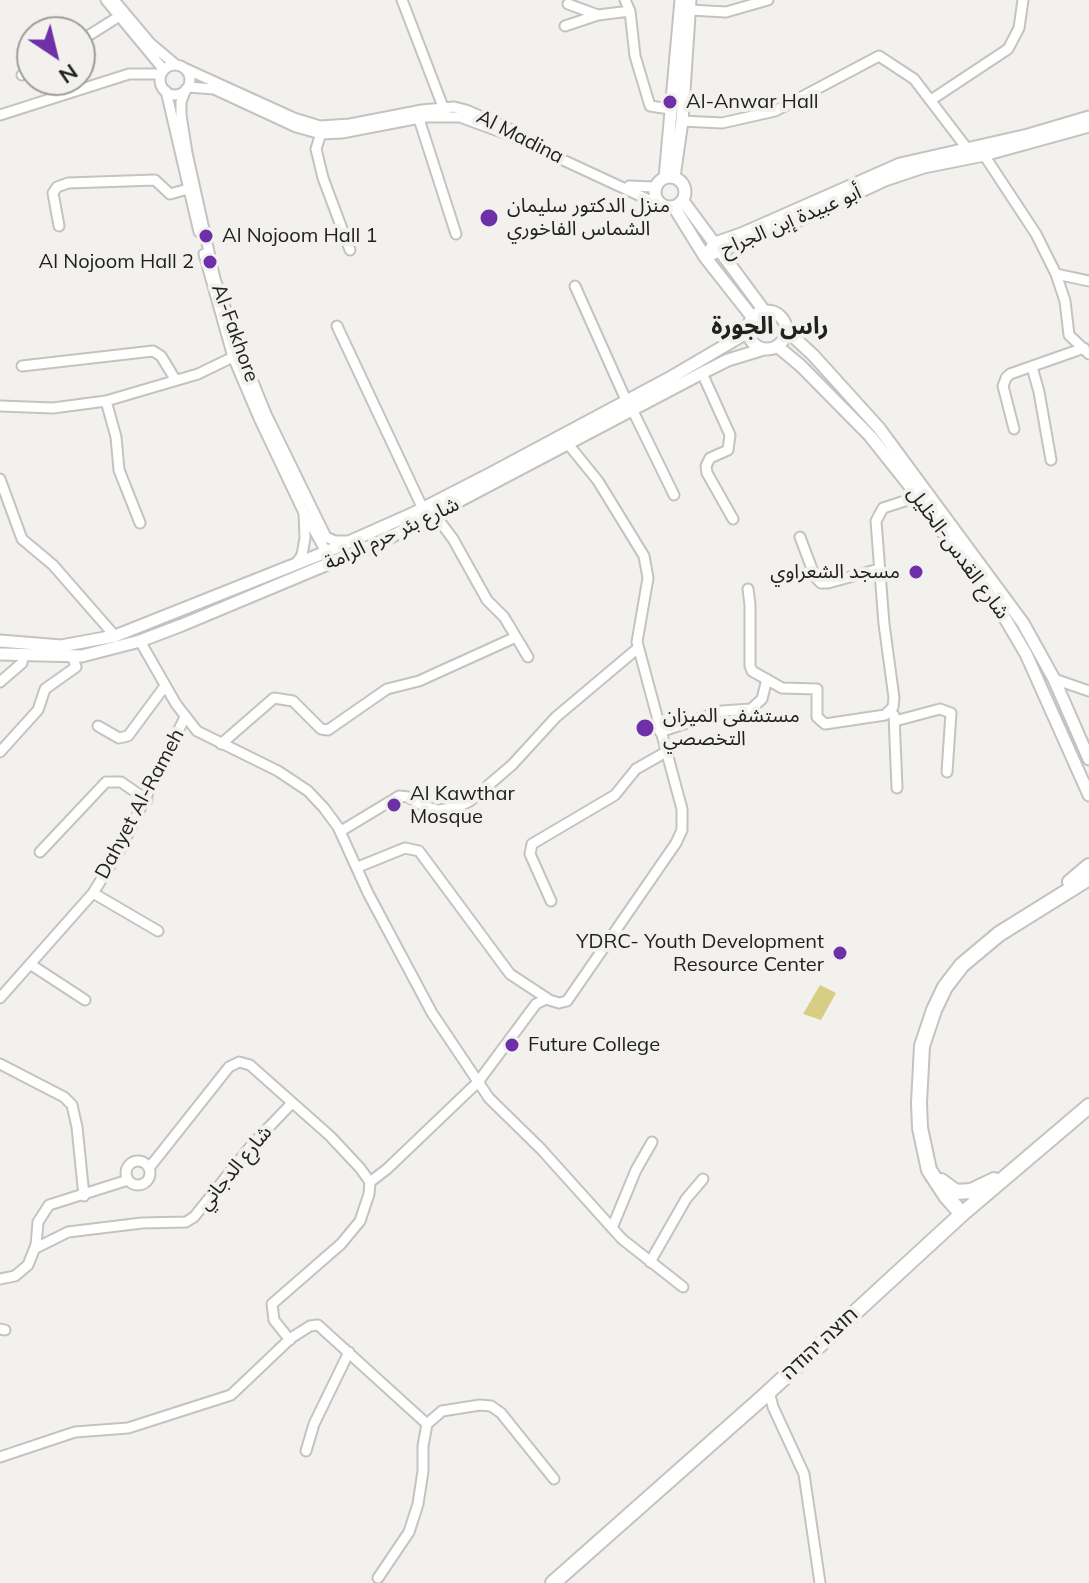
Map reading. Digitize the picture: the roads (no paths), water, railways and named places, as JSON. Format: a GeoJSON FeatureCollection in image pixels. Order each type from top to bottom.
{"type":"FeatureCollection","features":[{"type":"Feature","properties":{"kind":"highway"},"geometry":{"type":"LineString","coordinates":[[1063,894],[1089,866]]}},
{"type":"Feature","properties":{"kind":"highway"},"geometry":{"type":"LineString","coordinates":[[903,1267],[946,1220],[944,1200],[929,1170],[920,1128],[922,1046],[945,987],[962,965],[999,934],[1089,881]]}},
{"type":"Feature","properties":{"kind":"highway","name":"חוצה יהודה"},"geometry":{"type":"LineString","coordinates":[[553,1583],[962,1214],[1089,1106]]}},
{"type":"Feature","properties":{"kind":"highway"},"geometry":{"type":"LineString","coordinates":[[929,1170],[948,1188],[956,1192],[971,1191],[1021,1163]]}},
{"type":"Feature","properties":{"kind":"highway"},"geometry":{"type":"LineString","coordinates":[[929,1170],[962,1214]]}},
{"type":"Feature","properties":{"kind":"main road"},"geometry":{"type":"LineString","coordinates":[[669,178],[670,109],[681,0]]}},
{"type":"Feature","properties":{"kind":"main road"},"geometry":{"type":"LineString","coordinates":[[678,204],[660,205],[655,196],[655,187],[669,178],[682,121],[690,5]]}},
{"type":"Feature","properties":{"kind":"main road","name":"أبو عبيدة إبن الجراح"},"geometry":{"type":"LineString","coordinates":[[975,153],[1089,117]]}},
{"type":"Feature","properties":{"kind":"main road","name":"أبو عبيدة إبن الجراح"},"geometry":{"type":"LineString","coordinates":[[705,257],[718,248],[793,223],[885,180],[975,153],[1089,126]]}},
{"type":"Feature","properties":{"kind":"main road"},"geometry":{"type":"LineString","coordinates":[[669,178],[684,187],[678,204],[705,257],[753,318]]}},
{"type":"Feature","properties":{"kind":"main road"},"geometry":{"type":"LineString","coordinates":[[678,204],[718,248],[765,312]]}},
{"type":"Feature","properties":{"kind":"main road"},"geometry":{"type":"LineString","coordinates":[[765,312],[777,314],[786,330],[783,340],[770,348],[753,343],[748,332],[753,318],[765,312]]}},
{"type":"Feature","properties":{"kind":"main road","name":"شارع القدس-الخليل"},"geometry":{"type":"LineString","coordinates":[[786,330],[847,393],[907,464],[1023,623],[1054,679],[1089,759]]}},
{"type":"Feature","properties":{"kind":"main road","name":"شارع بئر حرم الرامة"},"geometry":{"type":"LineString","coordinates":[[0,654],[99,653],[140,641],[435,515],[568,444],[748,332]]}},
{"type":"Feature","properties":{"kind":"main road","name":"شارع بئر حرم الرامة"},"geometry":{"type":"LineString","coordinates":[[0,641],[61,646],[115,636],[295,565],[329,558],[353,540],[423,509],[629,404],[728,360],[770,348]]}},
{"type":"Feature","properties":{"kind":"main road","name":"شارع القدس-الخليل"},"geometry":{"type":"LineString","coordinates":[[770,348],[801,366],[870,436],[1006,620],[1026,654],[1089,795]]}},
{"type":"Feature","properties":{"kind":"street"},"geometry":{"type":"LineString","coordinates":[[106,0],[162,72],[161,84],[166,91]]}},
{"type":"Feature","properties":{"kind":"street","name":"Al Madina"},"geometry":{"type":"LineString","coordinates":[[114,0],[150,43],[180,66],[321,130],[466,110],[660,205]]}},
{"type":"Feature","properties":{"kind":"street"},"geometry":{"type":"LineString","coordinates":[[402,0],[423,62],[445,112]]}},
{"type":"Feature","properties":{"kind":"street"},"geometry":{"type":"LineString","coordinates":[[625,0],[630,11],[635,56],[650,106],[670,109]]}},
{"type":"Feature","properties":{"kind":"street"},"geometry":{"type":"LineString","coordinates":[[690,5],[726,12],[768,0]]}},
{"type":"Feature","properties":{"kind":"street"},"geometry":{"type":"LineString","coordinates":[[931,100],[1008,49],[1019,28],[1023,0]]}},
{"type":"Feature","properties":{"kind":"street"},"geometry":{"type":"LineString","coordinates":[[568,4],[598,15]]}},
{"type":"Feature","properties":{"kind":"street"},"geometry":{"type":"LineString","coordinates":[[565,26],[598,15],[630,11]]}},
{"type":"Feature","properties":{"kind":"street"},"geometry":{"type":"LineString","coordinates":[[96,31],[118,17]]}},
{"type":"Feature","properties":{"kind":"street"},"geometry":{"type":"LineString","coordinates":[[682,121],[722,123],[775,111],[879,56],[914,79],[1036,234],[1056,274],[1065,301],[1067,330],[1072,341],[1086,351]]}},
{"type":"Feature","properties":{"kind":"street"},"geometry":{"type":"LineString","coordinates":[[0,115],[129,74],[162,72],[180,66],[189,75],[187,88]]}},
{"type":"Feature","properties":{"kind":"street","name":"Al Madina"},"geometry":{"type":"LineString","coordinates":[[166,91],[175,94],[187,88],[214,89],[296,127],[342,133],[445,112]]}},
{"type":"Feature","properties":{"kind":"street","name":"Al-Fakhore"},"geometry":{"type":"LineString","coordinates":[[187,88],[181,102],[181,115],[215,279],[266,414],[312,510],[330,540]]}},
{"type":"Feature","properties":{"kind":"street","name":"Al-Fakhore"},"geometry":{"type":"LineString","coordinates":[[166,91],[209,280],[233,357],[304,513],[305,538],[302,555],[295,565]]}},
{"type":"Feature","properties":{"kind":"street"},"geometry":{"type":"LineString","coordinates":[[419,119],[456,234]]}},
{"type":"Feature","properties":{"kind":"street"},"geometry":{"type":"LineString","coordinates":[[321,130],[316,149],[323,178],[350,250]]}},
{"type":"Feature","properties":{"kind":"street"},"geometry":{"type":"LineString","coordinates":[[59,226],[53,193],[59,186],[68,183],[156,180],[170,194],[188,189]]}},
{"type":"Feature","properties":{"kind":"street"},"geometry":{"type":"LineString","coordinates":[[607,180],[631,187],[655,187]]}},
{"type":"Feature","properties":{"kind":"street"},"geometry":{"type":"LineString","coordinates":[[1056,274],[1089,281]]}},
{"type":"Feature","properties":{"kind":"street"},"geometry":{"type":"LineString","coordinates":[[575,286],[674,495]]}},
{"type":"Feature","properties":{"kind":"street"},"geometry":{"type":"LineString","coordinates":[[337,326],[423,509]]}},
{"type":"Feature","properties":{"kind":"street"},"geometry":{"type":"LineString","coordinates":[[22,366],[153,351],[160,355],[175,379]]}},
{"type":"Feature","properties":{"kind":"street"},"geometry":{"type":"LineString","coordinates":[[1014,429],[1003,386],[1010,374],[1086,351]]}},
{"type":"Feature","properties":{"kind":"street"},"geometry":{"type":"LineString","coordinates":[[0,406],[53,408],[106,401],[198,374],[233,357]]}},
{"type":"Feature","properties":{"kind":"street"},"geometry":{"type":"LineString","coordinates":[[1032,367],[1051,460]]}},
{"type":"Feature","properties":{"kind":"street"},"geometry":{"type":"LineString","coordinates":[[702,373],[730,435],[728,450],[710,458],[707,473],[733,519]]}},
{"type":"Feature","properties":{"kind":"street"},"geometry":{"type":"LineString","coordinates":[[106,401],[116,437],[119,470],[140,523]]}},
{"type":"Feature","properties":{"kind":"street"},"geometry":{"type":"LineString","coordinates":[[358,867],[405,848],[419,851],[510,974],[559,1003],[567,1001],[680,837],[682,809],[636,636],[648,578],[644,556],[598,481],[568,444]]}},
{"type":"Feature","properties":{"kind":"street"},"geometry":{"type":"LineString","coordinates":[[0,479],[22,539],[53,565],[115,636]]}},
{"type":"Feature","properties":{"kind":"street"},"geometry":{"type":"LineString","coordinates":[[897,788],[894,698],[875,528],[877,516],[883,508],[917,497]]}},
{"type":"Feature","properties":{"kind":"street"},"geometry":{"type":"LineString","coordinates":[[304,513],[329,558]]}},
{"type":"Feature","properties":{"kind":"street"},"geometry":{"type":"LineString","coordinates":[[435,515],[453,539],[487,600],[501,614],[528,657]]}},
{"type":"Feature","properties":{"kind":"street"},"geometry":{"type":"LineString","coordinates":[[800,537],[815,577],[821,583],[879,569]]}},
{"type":"Feature","properties":{"kind":"street"},"geometry":{"type":"LineString","coordinates":[[329,558],[330,540],[353,540]]}},
{"type":"Feature","properties":{"kind":"street"},"geometry":{"type":"LineString","coordinates":[[748,589],[750,666],[753,672],[782,688],[817,689],[817,717],[825,724],[882,716],[893,707]]}},
{"type":"Feature","properties":{"kind":"street"},"geometry":{"type":"LineString","coordinates":[[221,744],[274,698],[293,701],[321,729],[328,730],[387,689],[419,681],[516,637]]}},
{"type":"Feature","properties":{"kind":"street"},"geometry":{"type":"LineString","coordinates":[[140,641],[165,686],[197,731],[278,771],[308,791],[341,831],[368,893],[432,1013],[489,1098],[541,1149],[612,1228],[683,1287]]}},
{"type":"Feature","properties":{"kind":"street"},"geometry":{"type":"LineString","coordinates":[[341,831],[399,796],[439,810],[458,807],[470,801],[512,765],[556,717],[638,648]]}},
{"type":"Feature","properties":{"kind":"street"},"geometry":{"type":"LineString","coordinates":[[0,752],[38,710],[44,690],[76,667],[72,655]]}},
{"type":"Feature","properties":{"kind":"street"},"geometry":{"type":"LineString","coordinates":[[0,682],[22,663],[23,656]]}},
{"type":"Feature","properties":{"kind":"street"},"geometry":{"type":"LineString","coordinates":[[660,732],[722,711],[751,709],[762,699],[767,679]]}},
{"type":"Feature","properties":{"kind":"street"},"geometry":{"type":"LineString","coordinates":[[1054,679],[1089,691]]}},
{"type":"Feature","properties":{"kind":"street"},"geometry":{"type":"LineString","coordinates":[[98,726],[119,738],[128,736],[165,686]]}},
{"type":"Feature","properties":{"kind":"street"},"geometry":{"type":"LineString","coordinates":[[895,721],[940,709],[951,713],[947,772]]}},
{"type":"Feature","properties":{"kind":"street","name":"Dahyet Al-Rameh"},"geometry":{"type":"LineString","coordinates":[[0,998],[93,893],[147,800],[185,717]]}},
{"type":"Feature","properties":{"kind":"street"},"geometry":{"type":"LineString","coordinates":[[551,901],[530,855],[531,845],[615,795],[636,769],[666,752]]}},
{"type":"Feature","properties":{"kind":"street"},"geometry":{"type":"LineString","coordinates":[[40,852],[103,783],[118,780],[147,800]]}},
{"type":"Feature","properties":{"kind":"street"},"geometry":{"type":"LineString","coordinates":[[93,893],[158,931]]}},
{"type":"Feature","properties":{"kind":"street"},"geometry":{"type":"LineString","coordinates":[[30,964],[85,1000]]}},
{"type":"Feature","properties":{"kind":"street"},"geometry":{"type":"LineString","coordinates":[[290,1340],[274,1320],[272,1304],[354,1229],[364,1212],[370,1182],[478,1082],[535,1005],[548,999]]}},
{"type":"Feature","properties":{"kind":"street"},"geometry":{"type":"LineString","coordinates":[[149,1168],[140,1161],[132,1163],[127,1169],[128,1180],[135,1185],[146,1182],[150,1176],[149,1168],[205,1095],[234,1064],[242,1062],[250,1065],[330,1136],[370,1182]]}},
{"type":"Feature","properties":{"kind":"street"},"geometry":{"type":"LineString","coordinates":[[0,1064],[64,1097],[72,1105],[84,1196]]}},
{"type":"Feature","properties":{"kind":"street","name":"شارع الدجاني"},"geometry":{"type":"LineString","coordinates":[[36,1248],[68,1232],[142,1223],[178,1224],[190,1220],[250,1147],[291,1104]]}},
{"type":"Feature","properties":{"kind":"street"},"geometry":{"type":"LineString","coordinates":[[612,1228],[642,1157],[652,1142]]}},
{"type":"Feature","properties":{"kind":"street"},"geometry":{"type":"LineString","coordinates":[[650,1262],[686,1199],[703,1179]]}},
{"type":"Feature","properties":{"kind":"street"},"geometry":{"type":"LineString","coordinates":[[0,1279],[15,1276],[31,1260],[36,1248],[38,1222],[46,1209],[58,1201],[84,1196],[128,1180]]}},
{"type":"Feature","properties":{"kind":"street"},"geometry":{"type":"LineString","coordinates":[[0,1457],[75,1432],[128,1428],[231,1395],[290,1340],[310,1326],[318,1325],[427,1424]]}},
{"type":"Feature","properties":{"kind":"street"},"geometry":{"type":"LineString","coordinates":[[306,1451],[314,1424],[349,1352]]}},
{"type":"Feature","properties":{"kind":"street"},"geometry":{"type":"LineString","coordinates":[[769,1391],[773,1407],[804,1474],[820,1583]]}},
{"type":"Feature","properties":{"kind":"street"},"geometry":{"type":"LineString","coordinates":[[378,1578],[409,1532],[423,1471],[427,1424],[442,1411],[491,1406],[501,1413],[554,1479]]}},
{"type":"Feature","properties":{"kind":"place","name":"Al-Anwar Hall"},"geometry":{"type":"Point","coordinates":[670,102]}},
{"type":"Feature","properties":{"kind":"place","name":"منزل الدكتور سليمان الشماس الفاخوري"},"geometry":{"type":"Point","coordinates":[489,218]}},
{"type":"Feature","properties":{"kind":"place","name":"Al Nojoom Hall 1"},"geometry":{"type":"Point","coordinates":[206,236]}},
{"type":"Feature","properties":{"kind":"place","name":"Al Nojoom Hall 2"},"geometry":{"type":"Point","coordinates":[210,262]}},
{"type":"Feature","properties":{"kind":"place","name":"مسجد الشعراوي"},"geometry":{"type":"Point","coordinates":[916,572]}},
{"type":"Feature","properties":{"kind":"place","name":"مستشفى الميزان التخصصي"},"geometry":{"type":"Point","coordinates":[645,728]}},
{"type":"Feature","properties":{"kind":"place","name":"Al Kawthar Mosque"},"geometry":{"type":"Point","coordinates":[394,805]}},
{"type":"Feature","properties":{"kind":"place","name":"YDRC- Youth Development Resource Center"},"geometry":{"type":"Point","coordinates":[840,953]}},
{"type":"Feature","properties":{"kind":"place","name":"Future College"},"geometry":{"type":"Point","coordinates":[512,1045]}},
{"type":"Feature","properties":{"kind":"district","name":"راس الجورة"},"geometry":{"type":"Point","coordinates":[770,327]}}]}
